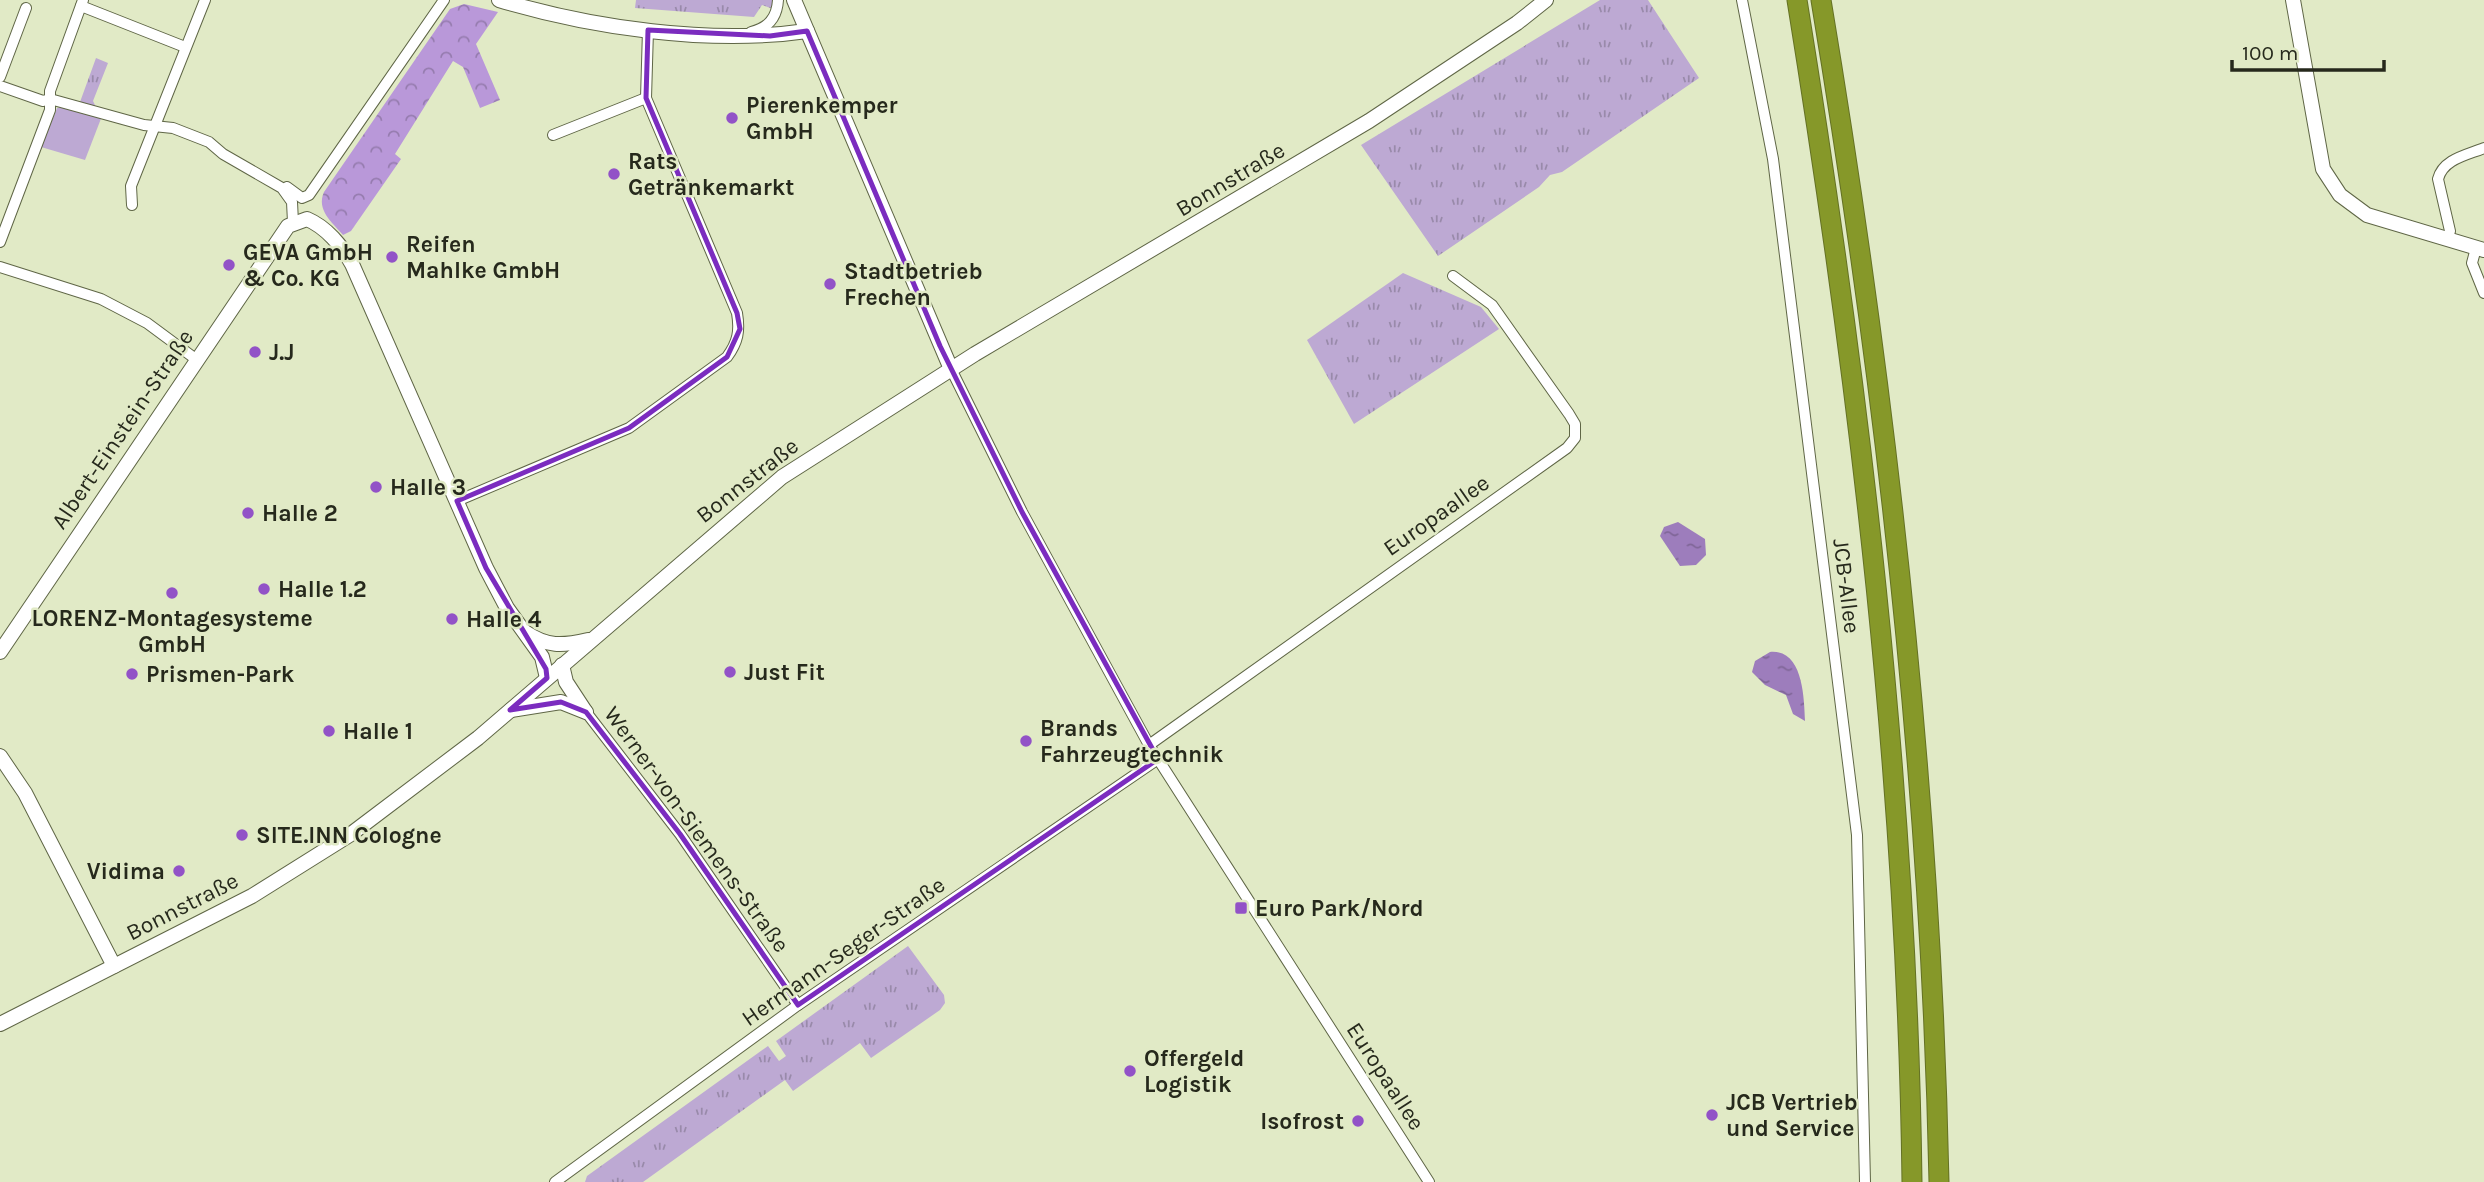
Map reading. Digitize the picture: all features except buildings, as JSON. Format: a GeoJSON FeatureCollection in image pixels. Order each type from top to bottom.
{"type":"FeatureCollection","features":[{"type":"Feature","properties":{"kind":"highway"},"geometry":{"type":"LineString","coordinates":[[1797,0],[1842,296],[1876,599],[1903,935],[1912,1182]]}},
{"type":"Feature","properties":{"kind":"highway"},"geometry":{"type":"LineString","coordinates":[[1821,0],[1865,284],[1890,488],[1924,865],[1939,1182]]}},
{"type":"Feature","properties":{"kind":"street"},"geometry":{"type":"LineString","coordinates":[[132,205],[131,186],[205,0]]}},
{"type":"Feature","properties":{"kind":"street"},"geometry":{"type":"LineString","coordinates":[[0,86],[43,101],[50,100],[173,128],[209,142],[223,154],[302,198],[309,195],[444,0]]}},
{"type":"Feature","properties":{"kind":"street"},"geometry":{"type":"LineString","coordinates":[[499,0],[564,17],[648,30],[770,36],[807,31]]}},
{"type":"Feature","properties":{"kind":"street"},"geometry":{"type":"LineString","coordinates":[[742,35],[762,29],[771,22],[778,0]]}},
{"type":"Feature","properties":{"kind":"street"},"geometry":{"type":"LineString","coordinates":[[794,0],[951,369]]}},
{"type":"Feature","properties":{"kind":"street","name":"Bonnstraße"},"geometry":{"type":"LineString","coordinates":[[0,1024],[252,896],[351,834],[442,768],[782,477],[951,369],[1369,121],[1485,45],[1546,0]]}},
{"type":"Feature","properties":{"kind":"street","name":"JCB-Allee"},"geometry":{"type":"LineString","coordinates":[[1742,0],[1773,159],[1857,835],[1865,1182]]}},
{"type":"Feature","properties":{"kind":"street"},"geometry":{"type":"LineString","coordinates":[[2293,0],[2319,149],[2331,185],[2367,215],[2480,249],[2472,263],[2484,293]]}},
{"type":"Feature","properties":{"kind":"street"},"geometry":{"type":"LineString","coordinates":[[0,242],[50,110],[62,50],[82,3],[185,47]]}},
{"type":"Feature","properties":{"kind":"street"},"geometry":{"type":"LineString","coordinates":[[0,77],[26,8]]}},
{"type":"Feature","properties":{"kind":"street"},"geometry":{"type":"LineString","coordinates":[[457,500],[629,428],[727,357],[736,345],[740,329],[737,313],[646,98],[648,30]]}},
{"type":"Feature","properties":{"kind":"street"},"geometry":{"type":"LineString","coordinates":[[553,135],[646,98]]}},
{"type":"Feature","properties":{"kind":"street"},"geometry":{"type":"LineString","coordinates":[[2448,239],[2450,231],[2438,179],[2440,171],[2446,164],[2484,148]]}},
{"type":"Feature","properties":{"kind":"street"},"geometry":{"type":"LineString","coordinates":[[282,188],[292,202],[293,222],[307,219],[314,222],[348,257],[486,568],[544,663],[547,678]]}},
{"type":"Feature","properties":{"kind":"street","name":"Albert-Einstein-Straße"},"geometry":{"type":"LineString","coordinates":[[0,652],[293,222]]}},
{"type":"Feature","properties":{"kind":"street"},"geometry":{"type":"LineString","coordinates":[[0,267],[101,299],[148,323],[197,360]]}},
{"type":"Feature","properties":{"kind":"street","name":"Europaallee"},"geometry":{"type":"LineString","coordinates":[[1149,745],[1567,448],[1575,438],[1575,424],[1569,414],[1492,305],[1453,276]]}},
{"type":"Feature","properties":{"kind":"street","name":"Europaallee"},"geometry":{"type":"LineString","coordinates":[[951,369],[1022,512],[1149,745],[1429,1182]]}},
{"type":"Feature","properties":{"kind":"street"},"geometry":{"type":"LineString","coordinates":[[524,631],[539,642],[553,645],[592,639]]}},
{"type":"Feature","properties":{"kind":"street"},"geometry":{"type":"LineString","coordinates":[[562,665],[566,682],[586,712]]}},
{"type":"Feature","properties":{"kind":"street"},"geometry":{"type":"LineString","coordinates":[[510,710],[561,702],[586,712]]}},
{"type":"Feature","properties":{"kind":"street","name":"Werner-von-Siemens-Straße"},"geometry":{"type":"LineString","coordinates":[[586,712],[680,834],[799,1005]]}},
{"type":"Feature","properties":{"kind":"street"},"geometry":{"type":"LineString","coordinates":[[0,756],[25,793],[114,966]]}},
{"type":"Feature","properties":{"kind":"street","name":"Hermann-Seger-Straße"},"geometry":{"type":"LineString","coordinates":[[555,1182],[799,1005],[1158,759]]}},
{"type":"Feature","properties":{"kind":"highlighted area"},"geometry":{"type":"Polygon","coordinates":[[[648,30],[770,36],[807,31],[940,346],[1022,512],[1158,759],[798,1005],[680,834],[586,712],[561,702],[510,710],[547,678],[546,669],[486,568],[457,501],[629,428],[727,357],[740,329],[737,313],[646,98],[648,30]]]}},
{"type":"Feature","properties":{"kind":"green space"},"geometry":{"type":"Polygon","coordinates":[[[636,0],[775,0],[773,9],[762,5],[754,17],[635,8],[636,0]]]}},
{"type":"Feature","properties":{"kind":"green space"},"geometry":{"type":"Polygon","coordinates":[[[1600,0],[1648,0],[1699,78],[1562,172],[1550,175],[1539,187],[1438,256],[1361,145],[1600,0]]]}},
{"type":"Feature","properties":{"kind":"green space"},"geometry":{"type":"Polygon","coordinates":[[[464,4],[498,12],[476,44],[500,100],[480,108],[463,67],[453,61],[395,154],[401,159],[351,231],[343,235],[324,210],[324,192],[450,9],[464,4]]]}},
{"type":"Feature","properties":{"kind":"green space"},"geometry":{"type":"Polygon","coordinates":[[[96,58],[108,63],[93,101],[96,107],[80,102],[96,58]]]}},
{"type":"Feature","properties":{"kind":"green space"},"geometry":{"type":"Polygon","coordinates":[[[65,106],[102,116],[85,160],[41,147],[57,108],[65,106]]]}},
{"type":"Feature","properties":{"kind":"green space"},"geometry":{"type":"Polygon","coordinates":[[[1403,273],[1481,307],[1499,329],[1354,424],[1307,340],[1403,273]]]}},
{"type":"Feature","properties":{"kind":"green space"},"geometry":{"type":"Polygon","coordinates":[[[908,946],[944,995],[945,1003],[940,1010],[871,1058],[860,1043],[793,1091],[785,1080],[643,1182],[585,1182],[587,1176],[768,1046],[779,1061],[786,1056],[776,1041],[908,946]]]}},
{"type":"Feature","properties":{"kind":"water"},"geometry":{"type":"Polygon","coordinates":[[[1678,522],[1705,539],[1706,555],[1696,565],[1680,566],[1660,536],[1664,527],[1678,522]]]}},
{"type":"Feature","properties":{"kind":"water"},"geometry":{"type":"Polygon","coordinates":[[[1770,652],[1781,653],[1795,666],[1800,676],[1805,721],[1793,714],[1786,695],[1765,685],[1752,672],[1755,661],[1770,652]]]}},
{"type":"Feature","properties":{"kind":"place","name":"Pierenkemper GmbH"},"geometry":{"type":"Point","coordinates":[732,118]}},
{"type":"Feature","properties":{"kind":"place","name":"Rats Getränkemarkt"},"geometry":{"type":"Point","coordinates":[614,174]}},
{"type":"Feature","properties":{"kind":"place","name":"Reifen Mahlke GmbH"},"geometry":{"type":"Point","coordinates":[392,257]}},
{"type":"Feature","properties":{"kind":"place","name":"GEVA GmbH & Co. KG"},"geometry":{"type":"Point","coordinates":[229,265]}},
{"type":"Feature","properties":{"kind":"place","name":"Stadtbetrieb Frechen"},"geometry":{"type":"Point","coordinates":[830,284]}},
{"type":"Feature","properties":{"kind":"place","name":"J.J"},"geometry":{"type":"Point","coordinates":[255,352]}},
{"type":"Feature","properties":{"kind":"place","name":"Halle 3"},"geometry":{"type":"Point","coordinates":[376,487]}},
{"type":"Feature","properties":{"kind":"place","name":"Halle 2"},"geometry":{"type":"Point","coordinates":[248,513]}},
{"type":"Feature","properties":{"kind":"place","name":"Halle 1.2"},"geometry":{"type":"Point","coordinates":[264,589]}},
{"type":"Feature","properties":{"kind":"place","name":"LORENZ-Montagesysteme GmbH"},"geometry":{"type":"Point","coordinates":[172,593]}},
{"type":"Feature","properties":{"kind":"place","name":"Halle 4"},"geometry":{"type":"Point","coordinates":[452,619]}},
{"type":"Feature","properties":{"kind":"place","name":"Just Fit"},"geometry":{"type":"Point","coordinates":[730,672]}},
{"type":"Feature","properties":{"kind":"place","name":"Prismen-Park"},"geometry":{"type":"Point","coordinates":[132,674]}},
{"type":"Feature","properties":{"kind":"place","name":"Halle 1"},"geometry":{"type":"Point","coordinates":[329,731]}},
{"type":"Feature","properties":{"kind":"place","name":"Brands Fahrzeugtechnik"},"geometry":{"type":"Point","coordinates":[1026,741]}},
{"type":"Feature","properties":{"kind":"place","name":"SITE.INN Cologne"},"geometry":{"type":"Point","coordinates":[242,835]}},
{"type":"Feature","properties":{"kind":"place","name":"Vidima"},"geometry":{"type":"Point","coordinates":[179,871]}},
{"type":"Feature","properties":{"kind":"place","name":"Euro Park/Nord"},"geometry":{"type":"Point","coordinates":[1241,908]}},
{"type":"Feature","properties":{"kind":"place","name":"Offergeld Logistik"},"geometry":{"type":"Point","coordinates":[1130,1071]}},
{"type":"Feature","properties":{"kind":"place","name":"JCB Vertrieb und Service"},"geometry":{"type":"Point","coordinates":[1712,1115]}},
{"type":"Feature","properties":{"kind":"place","name":"Isofrost"},"geometry":{"type":"Point","coordinates":[1358,1121]}}]}
